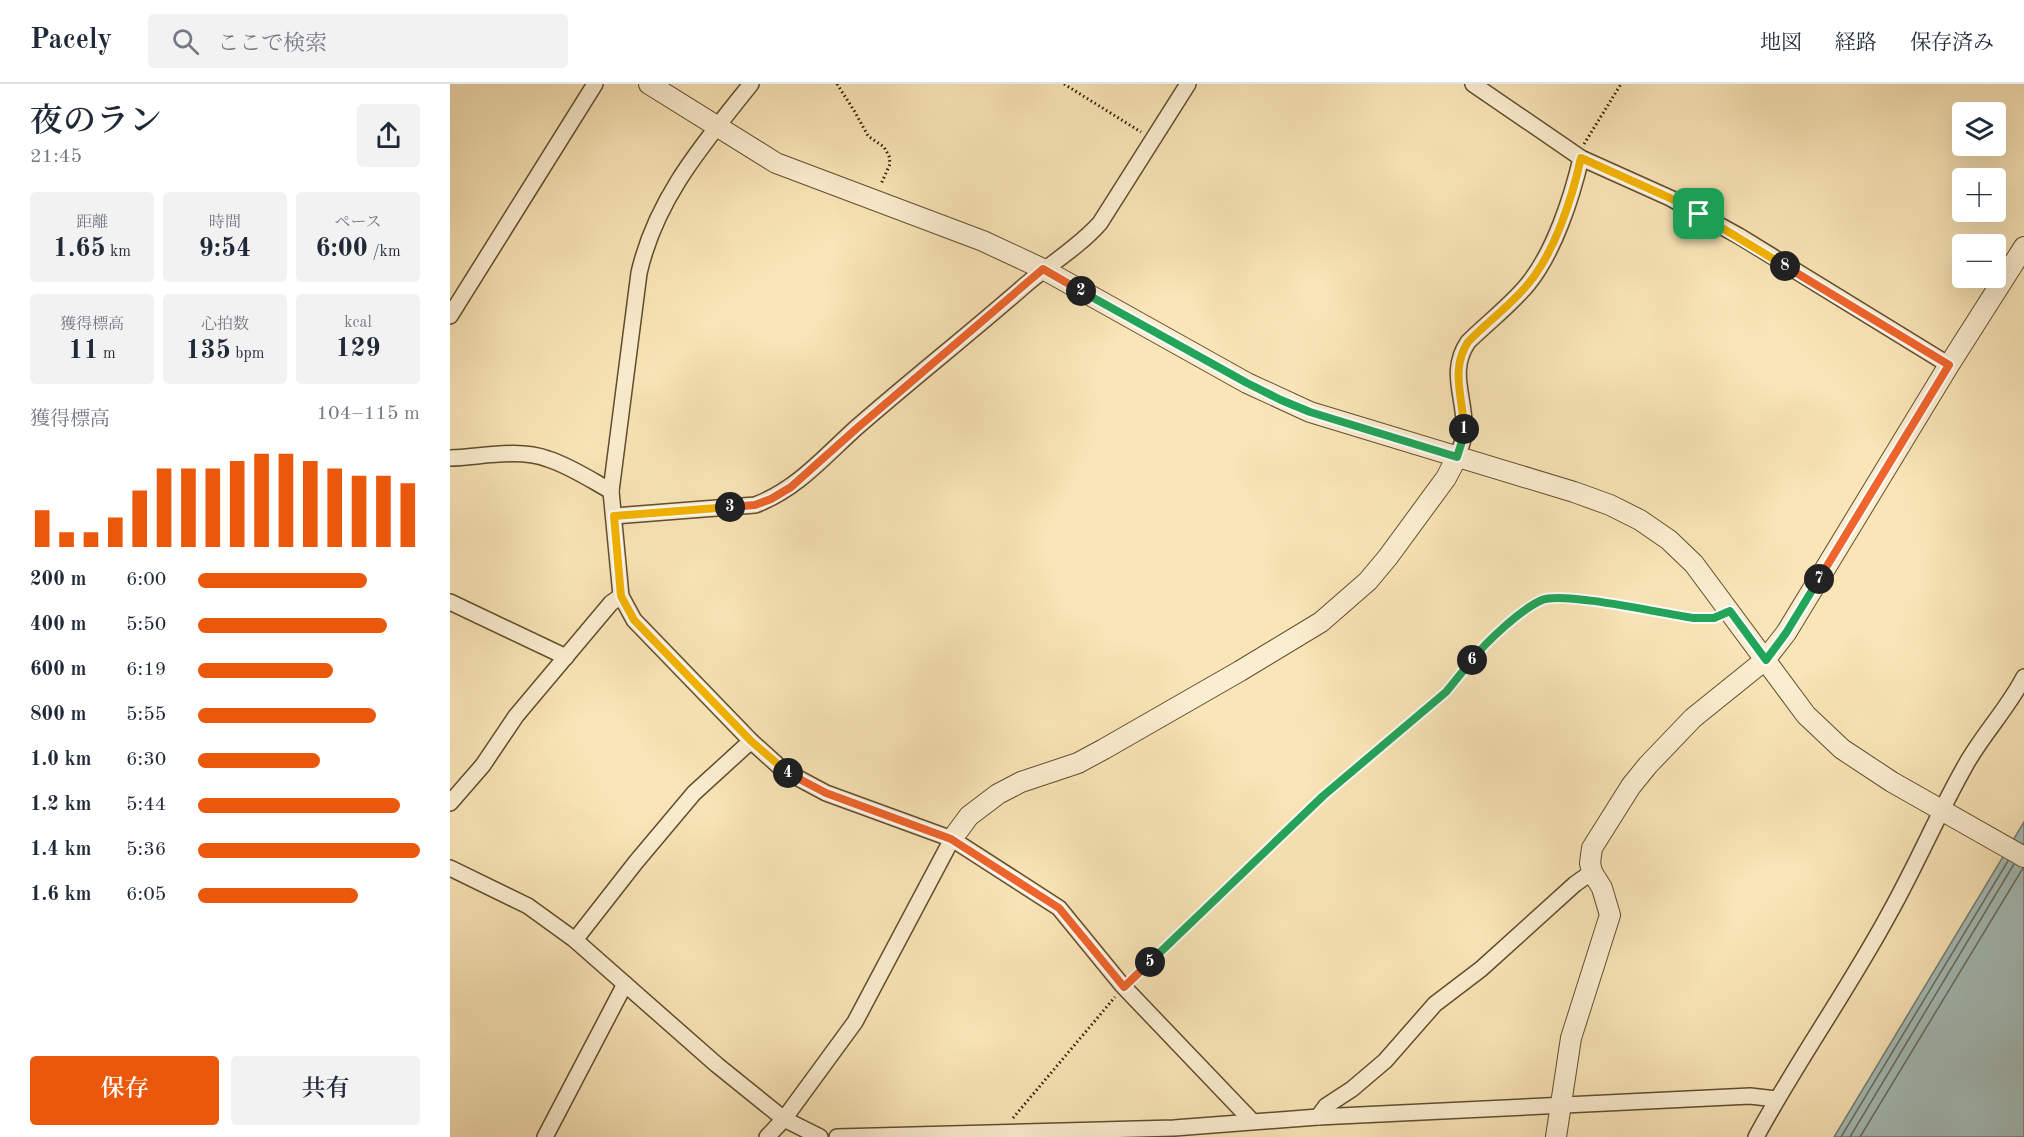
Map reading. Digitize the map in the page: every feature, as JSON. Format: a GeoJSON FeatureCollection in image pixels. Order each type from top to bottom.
{"type":"FeatureCollection","features":[{"type":"Feature","properties":{"kind":"street"},"geometry":{"type":"LineString","coordinates":[[450,316],[595,84]]}},
{"type":"Feature","properties":{"kind":"street"},"geometry":{"type":"LineString","coordinates":[[649,84],[776,163],[983,241],[1043,269],[1281,400],[1310,412],[1574,492],[1610,505],[1640,520],[1669,540],[1694,564],[1806,715],[1830,739],[1885,778],[2024,857]]}},
{"type":"Feature","properties":{"kind":"street"},"geometry":{"type":"LineString","coordinates":[[751,84],[673,187],[646,244],[639,273],[611,491],[621,596],[634,620],[751,741],[783,770],[805,784],[826,793],[951,839],[1059,908],[1124,987],[1252,1121]]}},
{"type":"Feature","properties":{"kind":"street"},"geometry":{"type":"LineString","coordinates":[[614,516],[755,505],[781,494],[1043,269],[1081,242],[1100,223],[1188,84]]}},
{"type":"Feature","properties":{"kind":"street"},"geometry":{"type":"LineString","coordinates":[[1473,84],[1579,156],[1670,198],[1739,236],[1949,365]]}},
{"type":"Feature","properties":{"kind":"street"},"geometry":{"type":"LineString","coordinates":[[767,1137],[784,1119],[855,1022],[951,839],[969,816],[998,794],[1021,782],[1078,763],[1095,754],[1321,622],[1368,581],[1388,557],[1446,478],[1457,457],[1464,435],[1457,367],[1461,352],[1473,336],[1528,284],[1555,238],[1573,194],[1579,156]]}},
{"type":"Feature","properties":{"kind":"street"},"geometry":{"type":"LineString","coordinates":[[1556,1137],[1571,1038],[1610,915],[1602,888],[1590,863],[1592,848],[1631,786],[1694,718],[1766,660],[1786,633],[1949,365],[2024,247]]}},
{"type":"Feature","properties":{"kind":"street"},"geometry":{"type":"LineString","coordinates":[[450,458],[491,455],[547,458],[611,491]]}},
{"type":"Feature","properties":{"kind":"street"},"geometry":{"type":"LineString","coordinates":[[450,803],[483,765],[516,716],[611,603],[621,596]]}},
{"type":"Feature","properties":{"kind":"street"},"geometry":{"type":"LineString","coordinates":[[450,602],[566,657]]}},
{"type":"Feature","properties":{"kind":"street"},"geometry":{"type":"LineString","coordinates":[[1756,1137],[1776,1099],[1885,923],[1965,766],[2014,696],[2024,677]]}},
{"type":"Feature","properties":{"kind":"street"},"geometry":{"type":"LineString","coordinates":[[575,940],[694,793],[751,741]]}},
{"type":"Feature","properties":{"kind":"street"},"geometry":{"type":"LineString","coordinates":[[450,868],[528,906],[575,940],[717,1065],[784,1119],[820,1137]]}},
{"type":"Feature","properties":{"kind":"street"},"geometry":{"type":"LineString","coordinates":[[1318,1117],[1326,1106],[1352,1089],[1385,1061],[1435,1004],[1481,969],[1575,884],[1593,872]]}},
{"type":"Feature","properties":{"kind":"street"},"geometry":{"type":"LineString","coordinates":[[545,1137],[625,984]]}},
{"type":"Feature","properties":{"kind":"street"},"geometry":{"type":"LineString","coordinates":[[837,1137],[1174,1128],[1318,1117],[1750,1096],[1776,1099]]}},
{"type":"Feature","properties":{"kind":"street"},"geometry":{"type":"LineString","coordinates":[[1158,1137],[1174,1128]]}},
{"type":"Feature","properties":{"kind":"path"},"geometry":{"type":"LineString","coordinates":[[837,84],[867,136],[884,147],[889,156],[890,164],[873,199]]}},
{"type":"Feature","properties":{"kind":"path"},"geometry":{"type":"LineString","coordinates":[[1064,84],[1152,139]]}},
{"type":"Feature","properties":{"kind":"path"},"geometry":{"type":"LineString","coordinates":[[1579,156],[1621,84]]}},
{"type":"Feature","properties":{"kind":"path"},"geometry":{"type":"LineString","coordinates":[[1002,1132],[1124,987],[1323,796],[1446,692],[1480,650],[1503,628],[1543,599],[1566,597],[1693,618],[1714,618],[1730,611]]}},
{"type":"Feature","properties":{"kind":"water"},"geometry":{"type":"Polygon","coordinates":[[[2024,822],[2024,1137],[1834,1137],[2024,822]]]}},
{"type":"Feature","properties":{"kind":"route"},"geometry":{"type":"LineString","coordinates":[[1581,158],[1670,198],[1699,214],[1739,236],[1949,365],[1786,633],[1766,660],[1730,611],[1714,618],[1693,618],[1566,597],[1543,599],[1503,628],[1480,650],[1446,692],[1323,796],[1124,987],[1059,908],[951,839],[826,793],[805,784],[783,770],[751,741],[634,620],[621,596],[614,516],[755,505],[781,494],[812,470],[856,429],[1043,269],[1281,400],[1310,412],[1457,457],[1464,435],[1457,367],[1461,352],[1478,331],[1528,284],[1542,262],[1555,238],[1573,194],[1581,158]]}}]}
